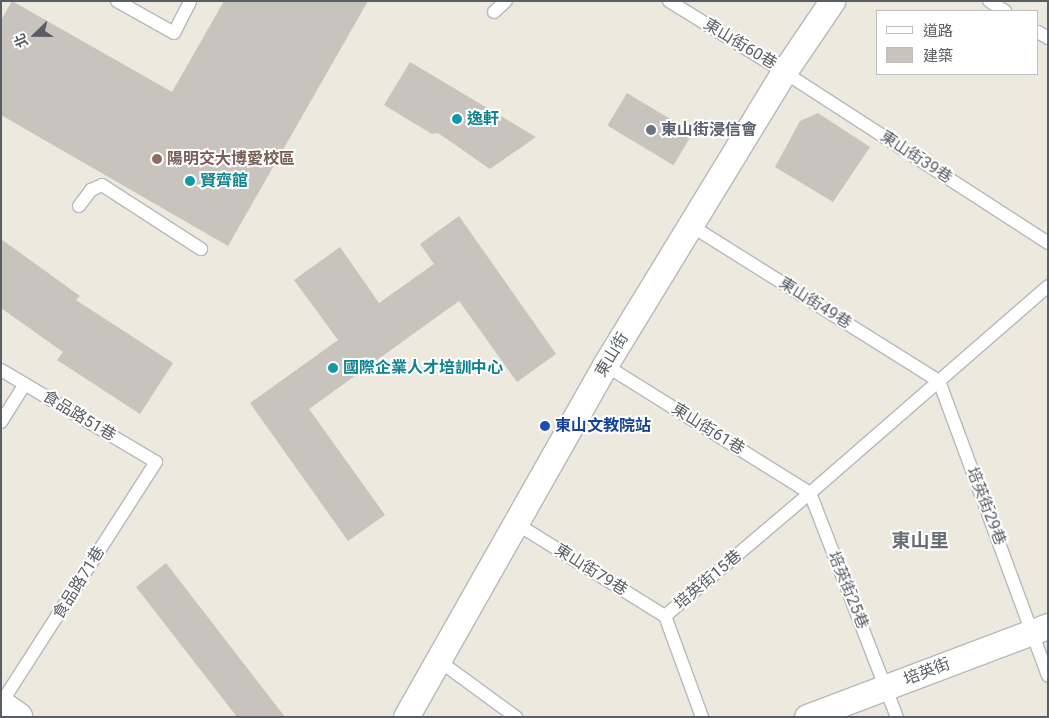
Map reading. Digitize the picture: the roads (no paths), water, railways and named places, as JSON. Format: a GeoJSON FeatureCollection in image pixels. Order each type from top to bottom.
{"type":"FeatureCollection","features":[{"type":"Feature","properties":{"kind":"street","name":"東山街"},"geometry":{"type":"LineString","coordinates":[[406,717],[606,365],[784,72],[832,1]]}},
{"type":"Feature","properties":{"kind":"street","name":"培英街"},"geometry":{"type":"LineString","coordinates":[[807,717],[1040,629]]}},
{"type":"Feature","properties":{"kind":"street"},"geometry":{"type":"LineString","coordinates":[[1,704],[18,717]]}},
{"type":"Feature","properties":{"kind":"lane"},"geometry":{"type":"LineString","coordinates":[[117,1],[174,33],[190,1]]}},
{"type":"Feature","properties":{"kind":"lane"},"geometry":{"type":"LineString","coordinates":[[494,12],[506,1]]}},
{"type":"Feature","properties":{"kind":"lane","name":"東山街60巷"},"geometry":{"type":"LineString","coordinates":[[669,1],[784,72]]}},
{"type":"Feature","properties":{"kind":"lane"},"geometry":{"type":"LineString","coordinates":[[989,1],[1003,10]]}},
{"type":"Feature","properties":{"kind":"lane","name":"東山街39巷"},"geometry":{"type":"LineString","coordinates":[[784,72],[1048,243]]}},
{"type":"Feature","properties":{"kind":"lane"},"geometry":{"type":"LineString","coordinates":[[79,206],[91,190],[102,185],[201,250]]}},
{"type":"Feature","properties":{"kind":"lane","name":"東山街49巷"},"geometry":{"type":"LineString","coordinates":[[690,225],[939,381]]}},
{"type":"Feature","properties":{"kind":"lane","name":"培英街15巷"},"geometry":{"type":"LineString","coordinates":[[702,717],[665,616],[1048,286]]}},
{"type":"Feature","properties":{"kind":"lane","name":"東山街61巷"},"geometry":{"type":"LineString","coordinates":[[606,365],[810,493]]}},
{"type":"Feature","properties":{"kind":"lane","name":"食品路51巷"},"geometry":{"type":"LineString","coordinates":[[1,370],[156,462]]}},
{"type":"Feature","properties":{"kind":"lane","name":"培英街29巷"},"geometry":{"type":"LineString","coordinates":[[939,381],[1040,629],[1048,675]]}},
{"type":"Feature","properties":{"kind":"lane"},"geometry":{"type":"LineString","coordinates":[[1,422],[25,384]]}},
{"type":"Feature","properties":{"kind":"lane","name":"食品路71巷"},"geometry":{"type":"LineString","coordinates":[[1,704],[156,462]]}},
{"type":"Feature","properties":{"kind":"lane","name":"培英街25巷"},"geometry":{"type":"LineString","coordinates":[[810,493],[887,687],[897,717]]}},
{"type":"Feature","properties":{"kind":"lane","name":"東山街79巷"},"geometry":{"type":"LineString","coordinates":[[516,524],[665,616]]}},
{"type":"Feature","properties":{"kind":"lane"},"geometry":{"type":"LineString","coordinates":[[438,660],[516,717]]}},
{"type":"Feature","properties":{"kind":"place","name":"逸軒"},"geometry":{"type":"Point","coordinates":[457,119]}},
{"type":"Feature","properties":{"kind":"place","name":"東山街浸信會"},"geometry":{"type":"Point","coordinates":[651,130]}},
{"type":"Feature","properties":{"kind":"place","name":"陽明交大博愛校區"},"geometry":{"type":"Point","coordinates":[157,159]}},
{"type":"Feature","properties":{"kind":"place","name":"賢齊館"},"geometry":{"type":"Point","coordinates":[190,181]}},
{"type":"Feature","properties":{"kind":"place","name":"國際企業人才培訓中心"},"geometry":{"type":"Point","coordinates":[333,368]}},
{"type":"Feature","properties":{"kind":"place","name":"東山文教院站"},"geometry":{"type":"Point","coordinates":[545,426]}},
{"type":"Feature","properties":{"kind":"district","name":"東山里"},"geometry":{"type":"Point","coordinates":[920,541]}}]}
